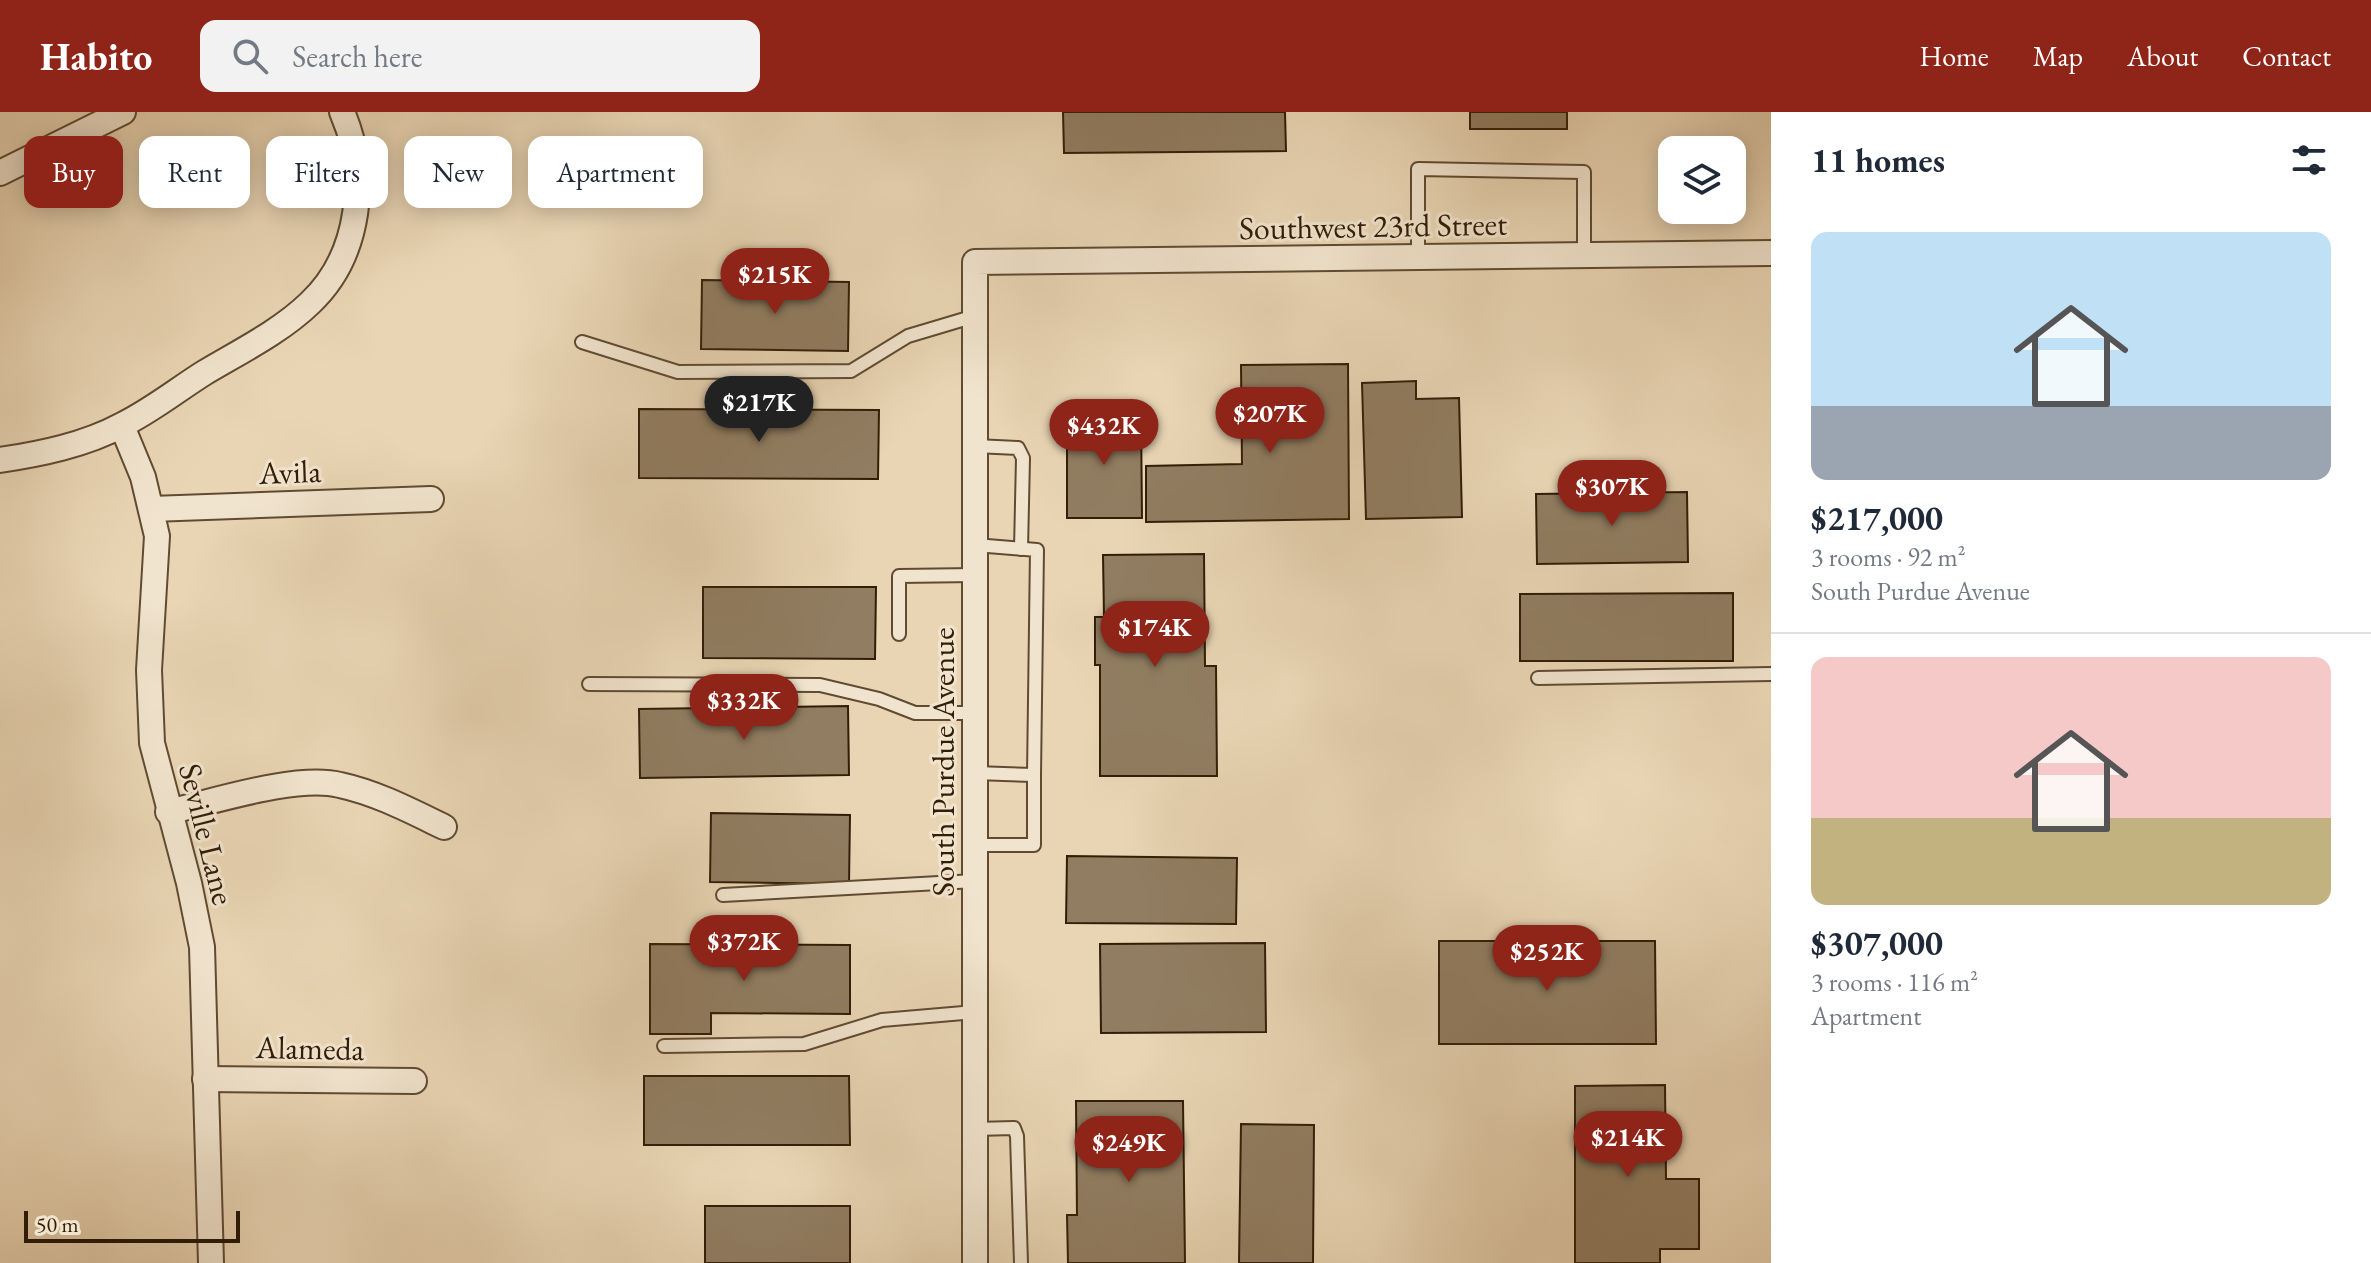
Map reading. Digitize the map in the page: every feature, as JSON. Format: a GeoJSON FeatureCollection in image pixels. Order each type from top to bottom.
{"type":"FeatureCollection","features":[{"type":"Feature","properties":{"kind":"street"},"geometry":{"type":"LineString","coordinates":[[0,173],[123,112]]}},
{"type":"Feature","properties":{"kind":"street"},"geometry":{"type":"LineString","coordinates":[[0,460],[88,439],[122,426],[275,330],[310,303],[331,278],[349,236],[358,195],[358,167],[342,112]]}},
{"type":"Feature","properties":{"kind":"street","name":"Southwest 23rd Street"},"geometry":{"type":"LineString","coordinates":[[975,262],[1771,253]]}},
{"type":"Feature","properties":{"kind":"street","name":"South Purdue Avenue"},"geometry":{"type":"LineString","coordinates":[[975,262],[975,1263]]}},
{"type":"Feature","properties":{"kind":"street","name":"Seville Lane"},"geometry":{"type":"LineString","coordinates":[[122,426],[143,477],[157,536],[148,705],[152,743],[189,883],[202,947],[211,1263]]}},
{"type":"Feature","properties":{"kind":"street","name":"Avila"},"geometry":{"type":"LineString","coordinates":[[151,509],[431,499]]}},
{"type":"Feature","properties":{"kind":"street"},"geometry":{"type":"LineString","coordinates":[[168,812],[276,787],[337,783],[387,800],[444,827]]}},
{"type":"Feature","properties":{"kind":"street","name":"Alameda"},"geometry":{"type":"LineString","coordinates":[[205,1079],[414,1081]]}},
{"type":"Feature","properties":{"kind":"lane"},"geometry":{"type":"LineString","coordinates":[[1418,257],[1418,169],[1584,172],[1584,255]]}},
{"type":"Feature","properties":{"kind":"lane"},"geometry":{"type":"LineString","coordinates":[[582,342],[678,372],[851,371],[908,336],[975,316]]}},
{"type":"Feature","properties":{"kind":"lane"},"geometry":{"type":"LineString","coordinates":[[975,446],[1018,448],[1023,458],[1021,549]]}},
{"type":"Feature","properties":{"kind":"lane"},"geometry":{"type":"LineString","coordinates":[[975,545],[1037,550],[1034,845],[975,845]]}},
{"type":"Feature","properties":{"kind":"lane"},"geometry":{"type":"LineString","coordinates":[[899,634],[899,576],[975,575]]}},
{"type":"Feature","properties":{"kind":"lane"},"geometry":{"type":"LineString","coordinates":[[1538,678],[1771,674]]}},
{"type":"Feature","properties":{"kind":"lane"},"geometry":{"type":"LineString","coordinates":[[589,684],[820,685],[879,699],[915,713],[975,713]]}},
{"type":"Feature","properties":{"kind":"lane"},"geometry":{"type":"LineString","coordinates":[[975,773],[1034,775]]}},
{"type":"Feature","properties":{"kind":"lane"},"geometry":{"type":"LineString","coordinates":[[723,895],[975,881]]}},
{"type":"Feature","properties":{"kind":"lane"},"geometry":{"type":"LineString","coordinates":[[664,1046],[804,1044],[882,1020],[975,1012]]}},
{"type":"Feature","properties":{"kind":"lane"},"geometry":{"type":"LineString","coordinates":[[975,1129],[1014,1128],[1017,1136],[1021,1263]]}},
{"type":"Feature","properties":{"kind":"building"},"geometry":{"type":"Polygon","coordinates":[[[1063,112],[1285,112],[1286,151],[1064,153],[1063,112]]]}},
{"type":"Feature","properties":{"kind":"building"},"geometry":{"type":"Polygon","coordinates":[[[1470,112],[1567,112],[1567,129],[1470,129],[1470,112]]]}},
{"type":"Feature","properties":{"kind":"building"},"geometry":{"type":"Polygon","coordinates":[[[702,280],[849,282],[848,351],[701,349],[702,280]]]}},
{"type":"Feature","properties":{"kind":"building"},"geometry":{"type":"Polygon","coordinates":[[[1348,364],[1349,519],[1146,522],[1146,466],[1242,464],[1241,365],[1348,364]]]}},
{"type":"Feature","properties":{"kind":"building"},"geometry":{"type":"Polygon","coordinates":[[[1416,381],[1416,399],[1459,398],[1462,517],[1366,519],[1362,383],[1416,381]]]}},
{"type":"Feature","properties":{"kind":"building"},"geometry":{"type":"Polygon","coordinates":[[[639,409],[879,410],[878,479],[639,478],[639,409]]]}},
{"type":"Feature","properties":{"kind":"building"},"geometry":{"type":"Polygon","coordinates":[[[1141,415],[1142,518],[1067,518],[1067,416],[1141,415]]]}},
{"type":"Feature","properties":{"kind":"building"},"geometry":{"type":"Polygon","coordinates":[[[1687,492],[1688,562],[1537,564],[1536,494],[1687,492]]]}},
{"type":"Feature","properties":{"kind":"building"},"geometry":{"type":"Polygon","coordinates":[[[1204,554],[1205,666],[1216,666],[1217,776],[1100,776],[1100,665],[1095,665],[1095,617],[1104,617],[1103,555],[1204,554]]]}},
{"type":"Feature","properties":{"kind":"building"},"geometry":{"type":"Polygon","coordinates":[[[703,587],[876,587],[875,659],[703,658],[703,587]]]}},
{"type":"Feature","properties":{"kind":"building"},"geometry":{"type":"Polygon","coordinates":[[[1733,593],[1733,661],[1520,661],[1520,594],[1733,593]]]}},
{"type":"Feature","properties":{"kind":"building"},"geometry":{"type":"Polygon","coordinates":[[[848,706],[849,775],[640,778],[639,709],[848,706]]]}},
{"type":"Feature","properties":{"kind":"building"},"geometry":{"type":"Polygon","coordinates":[[[711,813],[850,815],[849,884],[710,882],[711,813]]]}},
{"type":"Feature","properties":{"kind":"building"},"geometry":{"type":"Polygon","coordinates":[[[1067,856],[1237,858],[1236,924],[1066,923],[1067,856]]]}},
{"type":"Feature","properties":{"kind":"building"},"geometry":{"type":"Polygon","coordinates":[[[1439,941],[1655,941],[1656,1044],[1439,1044],[1439,941]]]}},
{"type":"Feature","properties":{"kind":"building"},"geometry":{"type":"Polygon","coordinates":[[[1265,943],[1266,1032],[1101,1033],[1100,944],[1265,943]]]}},
{"type":"Feature","properties":{"kind":"building"},"geometry":{"type":"Polygon","coordinates":[[[650,944],[850,945],[850,1014],[711,1013],[711,1034],[650,1034],[650,944]]]}},
{"type":"Feature","properties":{"kind":"building"},"geometry":{"type":"Polygon","coordinates":[[[644,1076],[849,1076],[850,1145],[644,1145],[644,1076]]]}},
{"type":"Feature","properties":{"kind":"building"},"geometry":{"type":"Polygon","coordinates":[[[1665,1085],[1666,1179],[1699,1179],[1699,1249],[1660,1249],[1660,1263],[1575,1263],[1575,1086],[1665,1085]]]}},
{"type":"Feature","properties":{"kind":"building"},"geometry":{"type":"Polygon","coordinates":[[[1076,1101],[1183,1101],[1185,1263],[1068,1263],[1067,1215],[1077,1215],[1076,1101]]]}},
{"type":"Feature","properties":{"kind":"building"},"geometry":{"type":"Polygon","coordinates":[[[1241,1124],[1314,1125],[1313,1263],[1239,1263],[1241,1124]]]}},
{"type":"Feature","properties":{"kind":"building"},"geometry":{"type":"Polygon","coordinates":[[[705,1206],[850,1206],[850,1263],[705,1263],[705,1206]]]}}]}
